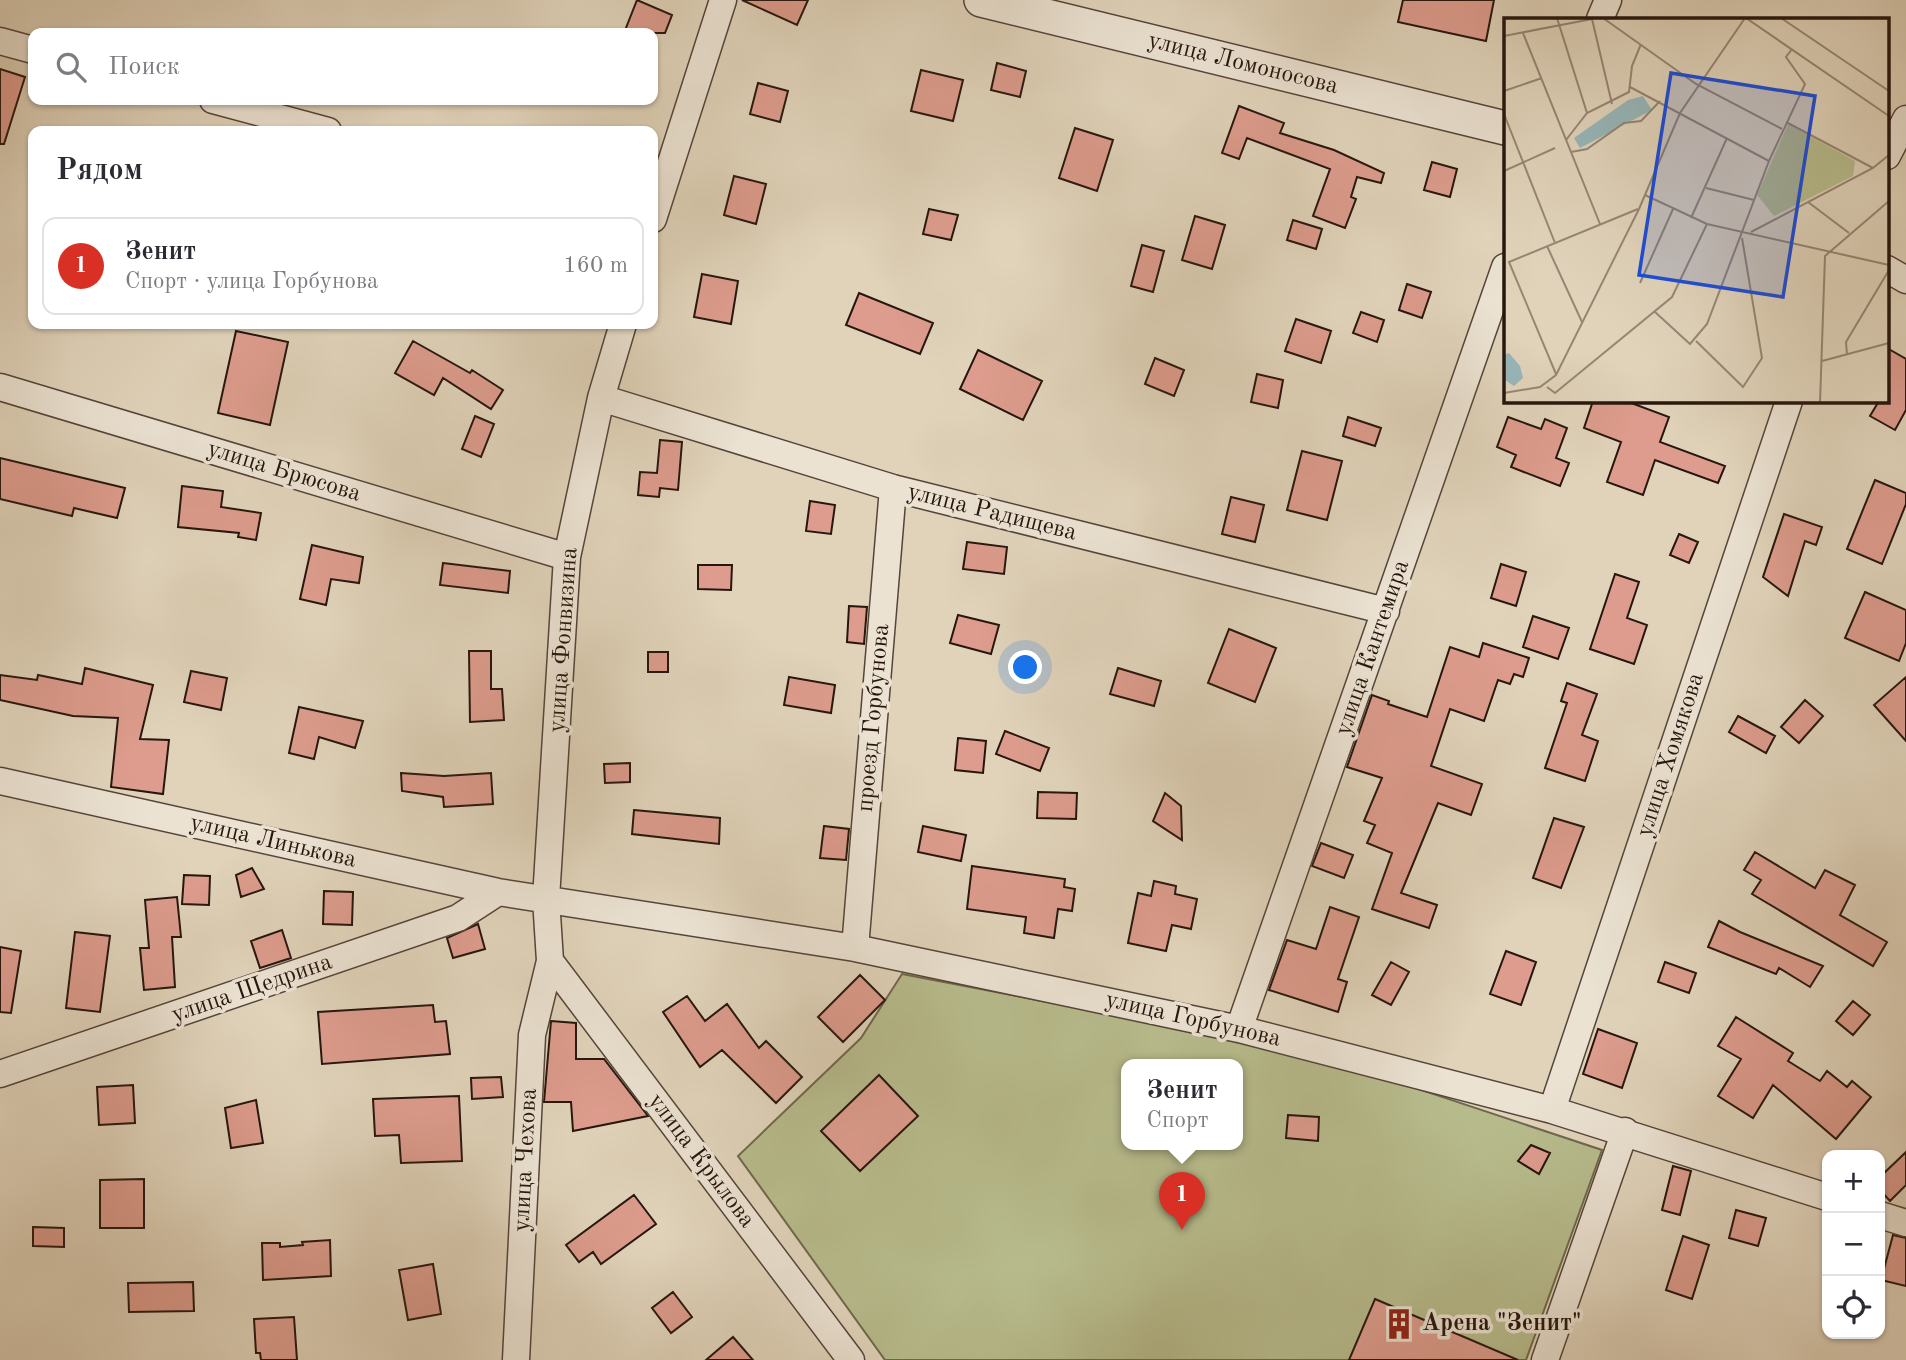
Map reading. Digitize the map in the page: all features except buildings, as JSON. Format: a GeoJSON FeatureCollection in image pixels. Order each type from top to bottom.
{"type":"FeatureCollection","features":[{"type":"Feature","properties":{"kind":"street"},"geometry":{"type":"LineString","coordinates":[[658,203],[723,0]]}},
{"type":"Feature","properties":{"kind":"street","name":"улица Ломоносова"},"geometry":{"type":"LineString","coordinates":[[981,0],[1504,128]]}},
{"type":"Feature","properties":{"kind":"street"},"geometry":{"type":"LineString","coordinates":[[1600,18],[1608,0]]}},
{"type":"Feature","properties":{"kind":"street"},"geometry":{"type":"LineString","coordinates":[[0,41],[28,49]]}},
{"type":"Feature","properties":{"kind":"street"},"geometry":{"type":"LineString","coordinates":[[232,105],[309,126]]}},
{"type":"Feature","properties":{"kind":"street"},"geometry":{"type":"LineString","coordinates":[[1888,154],[1906,119]]}},
{"type":"Feature","properties":{"kind":"street","name":"улица Кантемира"},"geometry":{"type":"LineString","coordinates":[[1239,1029],[1504,270]]}},
{"type":"Feature","properties":{"kind":"street"},"geometry":{"type":"LineString","coordinates":[[1888,270],[1906,279]]}},
{"type":"Feature","properties":{"kind":"street","name":"улица Фонвизина"},"geometry":{"type":"LineString","coordinates":[[550,961],[546,899],[567,557],[601,398],[622,329]]}},
{"type":"Feature","properties":{"kind":"street","name":"улица Брюсова"},"geometry":{"type":"LineString","coordinates":[[0,387],[567,557]]}},
{"type":"Feature","properties":{"kind":"street","name":"улица Радищева"},"geometry":{"type":"LineString","coordinates":[[601,398],[894,488],[1386,611]]}},
{"type":"Feature","properties":{"kind":"street","name":"улица Хомякова"},"geometry":{"type":"LineString","coordinates":[[1552,1110],[1789,402]]}},
{"type":"Feature","properties":{"kind":"street","name":"проезд Горбунова"},"geometry":{"type":"LineString","coordinates":[[855,947],[894,488]]}},
{"type":"Feature","properties":{"kind":"street","name":"улица Линькова"},"geometry":{"type":"LineString","coordinates":[[0,781],[498,892],[546,899]]}},
{"type":"Feature","properties":{"kind":"street","name":"улица Щедрина"},"geometry":{"type":"LineString","coordinates":[[0,1074],[458,918],[498,892]]}},
{"type":"Feature","properties":{"kind":"street","name":"улица Горбунова"},"geometry":{"type":"LineString","coordinates":[[546,899],[855,947],[1239,1029],[1552,1110],[1822,1195]]}},
{"type":"Feature","properties":{"kind":"street","name":"улица Чехова"},"geometry":{"type":"LineString","coordinates":[[516,1360],[532,1035],[550,961]]}},
{"type":"Feature","properties":{"kind":"street","name":"улица Крылова"},"geometry":{"type":"LineString","coordinates":[[550,961],[851,1360]]}},
{"type":"Feature","properties":{"kind":"street"},"geometry":{"type":"LineString","coordinates":[[1545,1360],[1625,1131]]}},
{"type":"Feature","properties":{"kind":"street"},"geometry":{"type":"LineString","coordinates":[[1885,1216],[1906,1223]]}},
{"type":"Feature","properties":{"kind":"green space"},"geometry":{"type":"Polygon","coordinates":[[[902,974],[1307,1052],[1602,1150],[1526,1360],[885,1360],[738,1156],[861,1038],[902,974]]]}},
{"type":"Feature","properties":{"kind":"place","name":"Зенит"},"geometry":{"type":"Point","coordinates":[1182,1230]}},
{"type":"Feature","properties":{"kind":"place","name":"Арена \"Зенит\""},"geometry":{"type":"Point","coordinates":[1399,1324]}}]}
